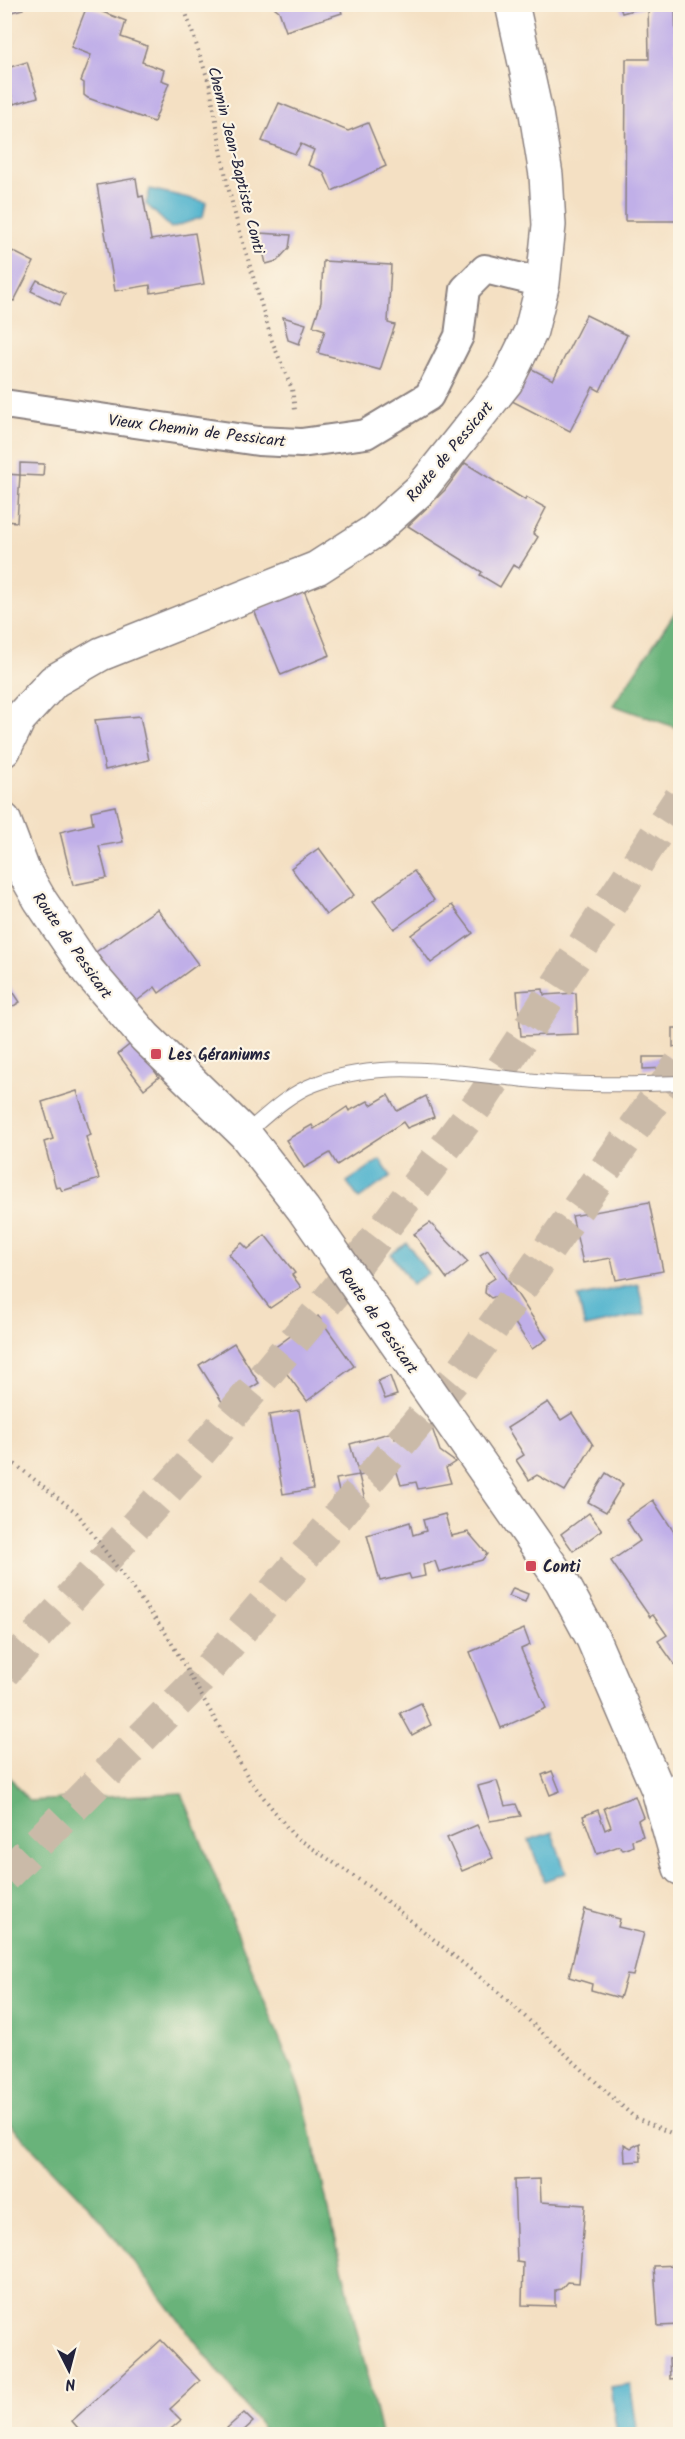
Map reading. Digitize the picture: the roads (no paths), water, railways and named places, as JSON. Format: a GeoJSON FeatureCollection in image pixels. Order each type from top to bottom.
{"type":"FeatureCollection","features":[{"type":"Feature","properties":{"kind":"street","name":"Route de Pessicart"},"geometry":{"type":"LineString","coordinates":[[4,750],[19,719],[54,681],[101,654],[317,568],[373,532],[420,490],[506,382],[531,331],[543,283],[549,225],[546,175],[536,113],[512,4]]}},
{"type":"Feature","properties":{"kind":"street","name":"Vieux Chemin de Pessicart"},"geometry":{"type":"LineString","coordinates":[[4,404],[258,441],[301,443],[366,434],[429,396],[459,336],[465,289],[485,270],[543,283]]}},
{"type":"Feature","properties":{"kind":"street","name":"Route de Pessicart"},"geometry":{"type":"LineString","coordinates":[[4,820],[23,870],[34,890],[88,971],[145,1037],[245,1134],[303,1209],[561,1580],[669,1784],[681,1868]]}},
{"type":"Feature","properties":{"kind":"lane"},"geometry":{"type":"LineString","coordinates":[[245,1134],[285,1099],[314,1084],[352,1073],[398,1068],[456,1071],[574,1083],[620,1085],[681,1083]]}},
{"type":"Feature","properties":{"kind":"water"},"geometry":{"type":"Polygon","coordinates":[[[150,189],[206,202],[203,217],[171,228],[146,204],[150,189]]]}},
{"type":"Feature","properties":{"kind":"water"},"geometry":{"type":"Polygon","coordinates":[[[380,1160],[391,1176],[359,1199],[347,1182],[380,1160]]]}},
{"type":"Feature","properties":{"kind":"water"},"geometry":{"type":"Polygon","coordinates":[[[407,1243],[428,1273],[412,1284],[391,1254],[407,1243]]]}},
{"type":"Feature","properties":{"kind":"water"},"geometry":{"type":"Polygon","coordinates":[[[638,1284],[645,1314],[585,1327],[578,1297],[638,1284]]]}},
{"type":"Feature","properties":{"kind":"water"},"geometry":{"type":"Polygon","coordinates":[[[552,1832],[566,1873],[544,1881],[529,1840],[552,1832]]]}},
{"type":"Feature","properties":{"kind":"water"},"geometry":{"type":"Polygon","coordinates":[[[630,2384],[638,2434],[617,2434],[610,2387],[630,2384]]]}},
{"type":"Feature","properties":{"kind":"tunnel"},"geometry":{"type":"LineString","coordinates":[[4,1672],[186,1469],[336,1291],[482,1099],[680,798]]}},
{"type":"Feature","properties":{"kind":"tunnel"},"geometry":{"type":"LineString","coordinates":[[4,1877],[197,1682],[464,1368],[680,1064]]}},
{"type":"Feature","properties":{"kind":"place","name":"Les Géraniums"},"geometry":{"type":"Point","coordinates":[156,1054]}},
{"type":"Feature","properties":{"kind":"place","name":"Conti"},"geometry":{"type":"Point","coordinates":[531,1566]}}]}
